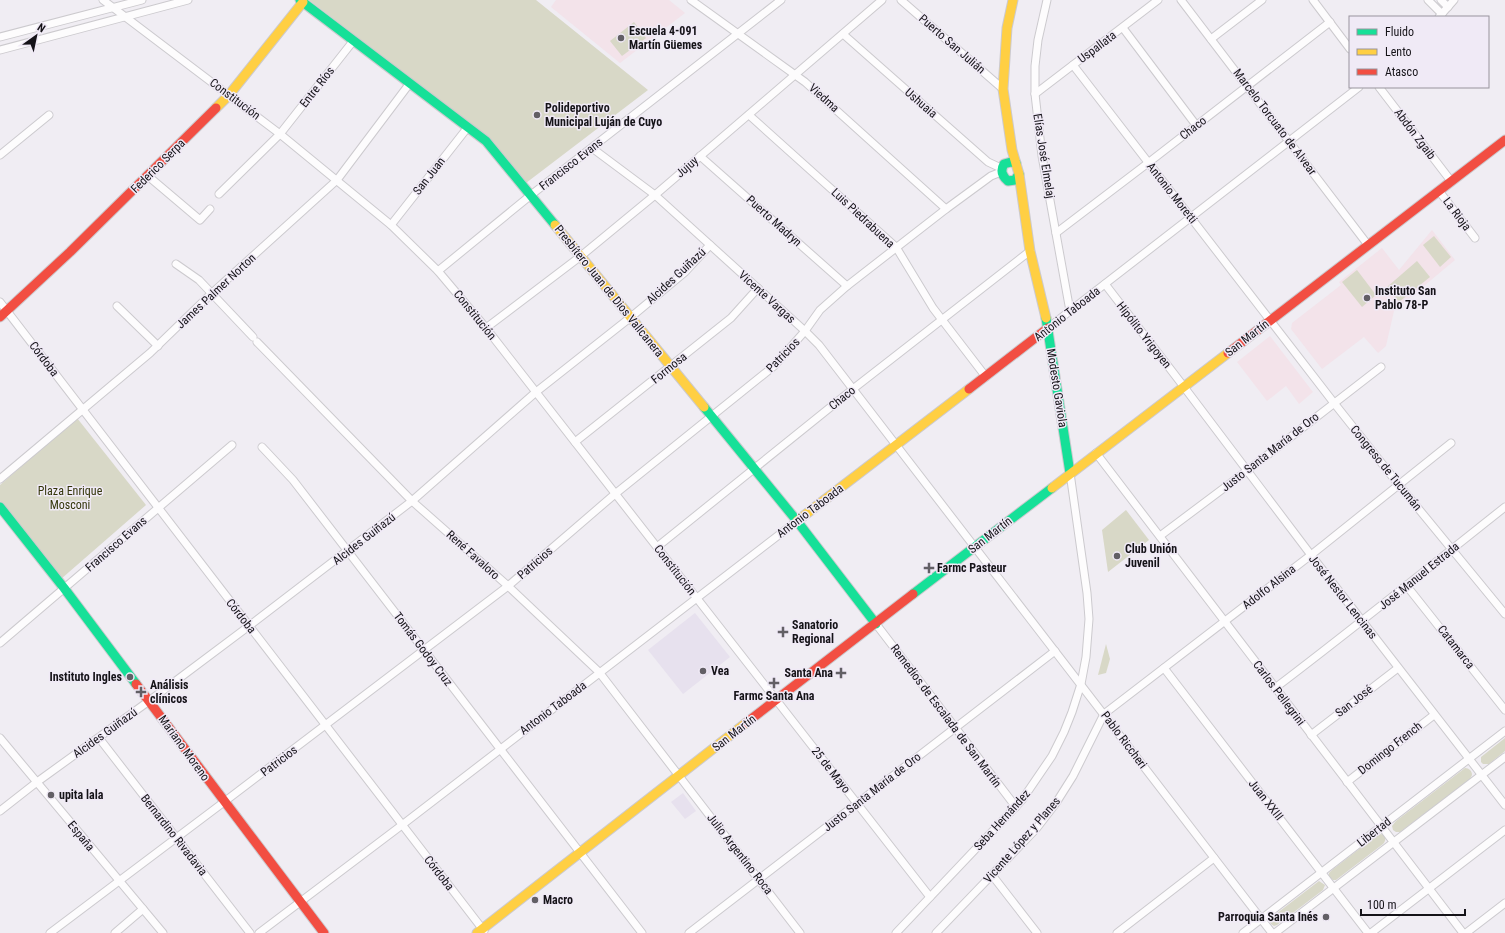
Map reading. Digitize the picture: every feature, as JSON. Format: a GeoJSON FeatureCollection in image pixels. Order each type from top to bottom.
{"type":"FeatureCollection","features":[{"type":"Feature","properties":{"kind":"street","name":"Constitución"},"geometry":{"type":"LineString","coordinates":[[103,0],[280,134],[337,180],[391,225],[438,271],[486,328],[776,700]]}},
{"type":"Feature","properties":{"kind":"street"},"geometry":{"type":"LineString","coordinates":[[0,37],[142,0]]}},
{"type":"Feature","properties":{"kind":"street"},"geometry":{"type":"LineString","coordinates":[[0,50],[188,0]]}},
{"type":"Feature","properties":{"kind":"street","name":"Viedma"},"geometry":{"type":"LineString","coordinates":[[691,0],[796,75],[946,209]]}},
{"type":"Feature","properties":{"kind":"street","name":"Francisco Evans"},"geometry":{"type":"LineString","coordinates":[[438,271],[531,195],[781,0]]}},
{"type":"Feature","properties":{"kind":"street","name":"Jujuy"},"geometry":{"type":"LineString","coordinates":[[486,328],[581,256],[655,195],[882,0]]}},
{"type":"Feature","properties":{"kind":"street","name":"Puerto San Julián"},"geometry":{"type":"LineString","coordinates":[[901,0],[1003,89]]}},
{"type":"Feature","properties":{"kind":"street","name":"Modesto Gaviola"},"geometry":{"type":"LineString","coordinates":[[1013,0],[1007,28],[1003,89],[1012,150],[1019,174],[1022,209],[1048,328],[1070,473]]}},
{"type":"Feature","properties":{"kind":"street","name":"Elías José Elmelaj"},"geometry":{"type":"LineString","coordinates":[[1047,0],[1038,40],[1035,66],[1035,94],[1042,156],[1070,311]]}},
{"type":"Feature","properties":{"kind":"street","name":"Uspallata"},"geometry":{"type":"LineString","coordinates":[[1035,94],[1158,0]]}},
{"type":"Feature","properties":{"kind":"street","name":"Marcelo Torcuato de Alvear"},"geometry":{"type":"LineString","coordinates":[[1181,0],[1368,244]]}},
{"type":"Feature","properties":{"kind":"street"},"geometry":{"type":"LineString","coordinates":[[1211,39],[1262,0]]}},
{"type":"Feature","properties":{"kind":"street"},"geometry":{"type":"LineString","coordinates":[[1313,0],[1349,48]]}},
{"type":"Feature","properties":{"kind":"street"},"geometry":{"type":"LineString","coordinates":[[1428,0],[1440,15],[1454,0]]}},
{"type":"Feature","properties":{"kind":"street"},"geometry":{"type":"LineString","coordinates":[[1441,0],[1448,7]]}},
{"type":"Feature","properties":{"kind":"street","name":"Presbítero Juan de Dios Vallcanera"},"geometry":{"type":"LineString","coordinates":[[302,1],[486,142],[755,469],[876,624]]}},
{"type":"Feature","properties":{"kind":"street","name":"Federico Serpa"},"geometry":{"type":"LineString","coordinates":[[0,318],[54,268],[229,95],[302,1]]}},
{"type":"Feature","properties":{"kind":"street","name":"Chaco"},"geometry":{"type":"LineString","coordinates":[[1056,233],[1330,22]]}},
{"type":"Feature","properties":{"kind":"street"},"geometry":{"type":"LineString","coordinates":[[1122,28],[1196,125]]}},
{"type":"Feature","properties":{"kind":"street","name":"Ushuaia"},"geometry":{"type":"LineString","coordinates":[[843,34],[988,162],[1002,168]]}},
{"type":"Feature","properties":{"kind":"street","name":"Entre Ríos"},"geometry":{"type":"LineString","coordinates":[[219,194],[280,134],[354,40]]}},
{"type":"Feature","properties":{"kind":"street","name":"Antonio Moretti"},"geometry":{"type":"LineString","coordinates":[[1073,65],[1270,320]]}},
{"type":"Feature","properties":{"kind":"street","name":"James Palmer Norton"},"geometry":{"type":"LineString","coordinates":[[0,479],[158,346],[212,293],[337,180],[410,83]]}},
{"type":"Feature","properties":{"kind":"street","name":"Antonio Taboada"},"geometry":{"type":"LineString","coordinates":[[259,933],[986,377],[1358,88]]}},
{"type":"Feature","properties":{"kind":"street","name":"Abdón Zgaib"},"geometry":{"type":"LineString","coordinates":[[1380,88],[1451,181]]}},
{"type":"Feature","properties":{"kind":"street","name":"Luis Piedrabuena"},"geometry":{"type":"LineString","coordinates":[[749,114],[896,247],[933,308],[986,377]]}},
{"type":"Feature","properties":{"kind":"street"},"geometry":{"type":"LineString","coordinates":[[1,153],[49,115]]}},
{"type":"Feature","properties":{"kind":"street","name":"San Juan"},"geometry":{"type":"LineString","coordinates":[[391,225],[468,127]]}},
{"type":"Feature","properties":{"kind":"street","name":"San Martín"},"geometry":{"type":"LineString","coordinates":[[482,932],[776,700],[1505,140]]}},
{"type":"Feature","properties":{"kind":"street","name":"Vicente Vargas"},"geometry":{"type":"LineString","coordinates":[[592,148],[655,195],[805,331],[853,389],[975,547]]}},
{"type":"Feature","properties":{"kind":"street"},"geometry":{"type":"LineString","coordinates":[[1012,150],[1002,168],[1002,176],[1008,181],[1015,180],[1018,178],[1019,174]]}},
{"type":"Feature","properties":{"kind":"street","name":"Puerto Madryn"},"geometry":{"type":"LineString","coordinates":[[700,156],[847,286]]}},
{"type":"Feature","properties":{"kind":"street"},"geometry":{"type":"LineString","coordinates":[[1002,168],[1010,162],[1016,163]]}},
{"type":"Feature","properties":{"kind":"street","name":"Patricios"},"geometry":{"type":"LineString","coordinates":[[50,933],[508,586],[615,494],[774,366],[805,331],[820,310],[847,286],[896,247],[1002,168]]}},
{"type":"Feature","properties":{"kind":"street"},"geometry":{"type":"LineString","coordinates":[[148,176],[200,220],[210,209]]}},
{"type":"Feature","properties":{"kind":"street","name":"Modesto Gaviola"},"geometry":{"type":"LineString","coordinates":[[1008,181],[1015,192],[1022,209]]}},
{"type":"Feature","properties":{"kind":"street","name":"La Rioja"},"geometry":{"type":"LineString","coordinates":[[1439,191],[1475,238]]}},
{"type":"Feature","properties":{"kind":"street","name":"Alcides Guiñazú"},"geometry":{"type":"LineString","coordinates":[[0,811],[37,782],[150,701],[412,501],[536,392],[685,272],[710,245]]}},
{"type":"Feature","properties":{"kind":"street","name":"Chaco"},"geometry":{"type":"LineString","coordinates":[[657,547],[853,389],[1030,251]]}},
{"type":"Feature","properties":{"kind":"street","name":"René Favaloro"},"geometry":{"type":"LineString","coordinates":[[176,264],[199,280],[212,293],[255,340],[412,501],[508,586],[600,672],[679,776]]}},
{"type":"Feature","properties":{"kind":"street","name":"Hipólito Yrigoyen"},"geometry":{"type":"LineString","coordinates":[[1105,284],[1184,387]]}},
{"type":"Feature","properties":{"kind":"street","name":"Formosa"},"geometry":{"type":"LineString","coordinates":[[575,442],[731,318],[758,288]]}},
{"type":"Feature","properties":{"kind":"street","name":"Córdoba"},"geometry":{"type":"LineString","coordinates":[[0,302],[402,825],[482,932]]}},
{"type":"Feature","properties":{"kind":"street"},"geometry":{"type":"LineString","coordinates":[[117,306],[158,346]]}},
{"type":"Feature","properties":{"kind":"street","name":"Congreso de Tucumán"},"geometry":{"type":"LineString","coordinates":[[1270,320],[1399,485],[1505,614]]}},
{"type":"Feature","properties":{"kind":"street","name":"Justo Santa María de Oro"},"geometry":{"type":"LineString","coordinates":[[1160,536],[1248,470],[1380,367]]}},
{"type":"Feature","properties":{"kind":"street","name":"José Nestor Lencinas"},"geometry":{"type":"LineString","coordinates":[[1184,387],[1362,622],[1505,805]]}},
{"type":"Feature","properties":{"kind":"street","name":"Adolfo Alsina"},"geometry":{"type":"LineString","coordinates":[[1104,714],[1311,555],[1451,443]]}},
{"type":"Feature","properties":{"kind":"street","name":"Francisco Evans"},"geometry":{"type":"LineString","coordinates":[[0,643],[157,508],[232,446]]}},
{"type":"Feature","properties":{"kind":"street","name":"Tomás Godoy Cruz"},"geometry":{"type":"LineString","coordinates":[[262,447],[293,480],[582,853],[642,933]]}},
{"type":"Feature","properties":{"kind":"street","name":"Carlos Pellegrini"},"geometry":{"type":"LineString","coordinates":[[1096,453],[1463,933]]}},
{"type":"Feature","properties":{"kind":"street","name":"Seba Hernández"},"geometry":{"type":"LineString","coordinates":[[896,933],[1016,807],[1040,775],[1052,756],[1064,732],[1081,684],[1086,656],[1089,618],[1087,593],[1070,473]]}},
{"type":"Feature","properties":{"kind":"street","name":"Mariano Moreno"},"geometry":{"type":"LineString","coordinates":[[0,507],[150,701],[224,802],[324,933]]}},
{"type":"Feature","properties":{"kind":"street","name":"José Manuel Estrada"},"geometry":{"type":"LineString","coordinates":[[1275,688],[1362,622],[1406,585],[1505,507]]}},
{"type":"Feature","properties":{"kind":"street","name":"Pablo Riccheri"},"geometry":{"type":"LineString","coordinates":[[975,547],[1272,933]]}},
{"type":"Feature","properties":{"kind":"street","name":"Catamarca"},"geometry":{"type":"LineString","coordinates":[[1406,585],[1505,710]]}},
{"type":"Feature","properties":{"kind":"street","name":"Remedios de Escalada de San Martín"},"geometry":{"type":"LineString","coordinates":[[876,624],[1016,807]]}},
{"type":"Feature","properties":{"kind":"street","name":"Justo Santa María de Oro"},"geometry":{"type":"LineString","coordinates":[[689,933],[1055,651]]}},
{"type":"Feature","properties":{"kind":"street","name":"Juan XXIII"},"geometry":{"type":"LineString","coordinates":[[1164,668],[1369,933]]}},
{"type":"Feature","properties":{"kind":"street","name":"San José"},"geometry":{"type":"LineString","coordinates":[[1311,735],[1398,668]]}},
{"type":"Feature","properties":{"kind":"street","name":"25 de Mayo"},"geometry":{"type":"LineString","coordinates":[[776,700],[930,897]]}},
{"type":"Feature","properties":{"kind":"street","name":"Vicente López y Planes"},"geometry":{"type":"LineString","coordinates":[[936,933],[1036,829],[1074,776],[1104,714]]}},
{"type":"Feature","properties":{"kind":"street","name":"Domingo French"},"geometry":{"type":"LineString","coordinates":[[1347,782],[1434,714]]}},
{"type":"Feature","properties":{"kind":"street","name":"Libertad"},"geometry":{"type":"LineString","coordinates":[[1243,933],[1505,731]]}},
{"type":"Feature","properties":{"kind":"street","name":"España"},"geometry":{"type":"LineString","coordinates":[[0,738],[163,933]]}},
{"type":"Feature","properties":{"kind":"street","name":"Bernardino Rivadavia"},"geometry":{"type":"LineString","coordinates":[[98,738],[250,933]]}},
{"type":"Feature","properties":{"kind":"street","name":"Libertad"},"geometry":{"type":"LineString","coordinates":[[1276,933],[1505,757]]}},
{"type":"Feature","properties":{"kind":"street","name":"Julio Argentino Roca"},"geometry":{"type":"LineString","coordinates":[[679,776],[800,933]]}},
{"type":"Feature","properties":{"kind":"street"},"geometry":{"type":"LineString","coordinates":[[1369,933],[1505,830]]}},
{"type":"Feature","properties":{"kind":"street"},"geometry":{"type":"LineString","coordinates":[[1117,933],[1214,858]]}},
{"type":"Feature","properties":{"kind":"street"},"geometry":{"type":"LineString","coordinates":[[992,875],[1036,933]]}},
{"type":"Feature","properties":{"kind":"street"},"geometry":{"type":"LineString","coordinates":[[1466,933],[1505,903]]}},
{"type":"Feature","properties":{"kind":"street"},"geometry":{"type":"LineString","coordinates":[[115,933],[143,910]]}},
{"type":"Feature","properties":{"kind":"shaded area","name":"Escuela 4-091 Martín Güemes"},"geometry":{"type":"Polygon","coordinates":[[[556,0],[669,0],[685,13],[620,63],[551,7],[556,0]]]}},
{"type":"Feature","properties":{"kind":"shaded area","name":"Instituto San Pablo 78-P"},"geometry":{"type":"Polygon","coordinates":[[[1432,230],[1455,260],[1394,311],[1386,346],[1378,353],[1364,337],[1322,369],[1291,329],[1292,323],[1341,285],[1339,282],[1382,248],[1399,270],[1432,230]]]}},
{"type":"Feature","properties":{"kind":"shaded area"},"geometry":{"type":"Polygon","coordinates":[[[1270,336],[1313,392],[1299,404],[1286,386],[1267,401],[1237,362],[1270,336]]]}},
{"type":"Feature","properties":{"kind":"shaded area"},"geometry":{"type":"Polygon","coordinates":[[[695,613],[730,657],[683,694],[648,650],[695,613]]]}},
{"type":"Feature","properties":{"kind":"shaded area"},"geometry":{"type":"Polygon","coordinates":[[[683,793],[696,811],[685,819],[671,802],[683,793]]]}},
{"type":"Feature","properties":{"kind":"green space","name":"Polideportivo Municipal Luján de Cuyo"},"geometry":{"type":"Polygon","coordinates":[[[309,0],[536,0],[648,90],[526,183],[396,67],[309,0]]]}},
{"type":"Feature","properties":{"kind":"green space"},"geometry":{"type":"Polygon","coordinates":[[[634,22],[646,38],[622,56],[610,41],[634,22]]]}},
{"type":"Feature","properties":{"kind":"green space"},"geometry":{"type":"Polygon","coordinates":[[[1434,236],[1451,257],[1440,267],[1423,245],[1434,236]]]}},
{"type":"Feature","properties":{"kind":"green space"},"geometry":{"type":"Polygon","coordinates":[[[1417,261],[1430,277],[1399,302],[1387,287],[1417,261]]]}},
{"type":"Feature","properties":{"kind":"green space"},"geometry":{"type":"Polygon","coordinates":[[[1357,270],[1376,295],[1362,307],[1342,282],[1357,270]]]}},
{"type":"Feature","properties":{"kind":"green space","name":"Plaza Enrique Mosconi"},"geometry":{"type":"Polygon","coordinates":[[[77,418],[146,505],[61,579],[0,501],[0,485],[77,418]]]}},
{"type":"Feature","properties":{"kind":"green space","name":"Club Unión Juvenil"},"geometry":{"type":"Polygon","coordinates":[[[1126,510],[1149,540],[1108,572],[1102,530],[1126,510]]]}},
{"type":"Feature","properties":{"kind":"green space"},"geometry":{"type":"Polygon","coordinates":[[[1106,644],[1110,659],[1106,673],[1098,675],[1106,644]]]}},
{"type":"Feature","properties":{"kind":"green space"},"geometry":{"type":"Polygon","coordinates":[[[1505,738],[1505,751],[1489,764],[1483,764],[1481,762],[1481,757],[1505,738]]]}},
{"type":"Feature","properties":{"kind":"green space"},"geometry":{"type":"Polygon","coordinates":[[[1465,768],[1469,769],[1471,772],[1472,775],[1470,779],[1400,832],[1393,830],[1392,826],[1396,821],[1465,768]]]}},
{"type":"Feature","properties":{"kind":"green space"},"geometry":{"type":"Polygon","coordinates":[[[1381,834],[1385,838],[1385,842],[1383,844],[1336,880],[1329,877],[1329,873],[1332,870],[1376,836],[1381,834]]]}},
{"type":"Feature","properties":{"kind":"green space"},"geometry":{"type":"Polygon","coordinates":[[[1319,881],[1325,885],[1323,890],[1277,925],[1274,926],[1271,924],[1269,921],[1272,917],[1319,881]]]}},
{"type":"Feature","properties":{"kind":"traffic: fast"},"geometry":{"type":"LineString","coordinates":[[300,0],[486,141],[555,225]]}},
{"type":"Feature","properties":{"kind":"traffic: fast"},"geometry":{"type":"LineString","coordinates":[[1016,163],[1011,162],[1004,164],[1002,173],[1008,181],[1015,180],[1019,174]]}},
{"type":"Feature","properties":{"kind":"traffic: fast"},"geometry":{"type":"LineString","coordinates":[[1046,318],[1070,473]]}},
{"type":"Feature","properties":{"kind":"traffic: fast"},"geometry":{"type":"LineString","coordinates":[[704,407],[797,521],[876,624]]}},
{"type":"Feature","properties":{"kind":"traffic: fast"},"geometry":{"type":"LineString","coordinates":[[913,594],[1052,488]]}},
{"type":"Feature","properties":{"kind":"traffic: fast"},"geometry":{"type":"LineString","coordinates":[[0,507],[64,588],[136,684]]}},
{"type":"Feature","properties":{"kind":"traffic: slow"},"geometry":{"type":"LineString","coordinates":[[1013,0],[1007,28],[1003,89],[1012,150],[1019,174],[1030,251],[1046,318]]}},
{"type":"Feature","properties":{"kind":"traffic: slow"},"geometry":{"type":"LineString","coordinates":[[216,108],[229,95],[303,2]]}},
{"type":"Feature","properties":{"kind":"traffic: slow"},"geometry":{"type":"LineString","coordinates":[[555,225],[704,407]]}},
{"type":"Feature","properties":{"kind":"traffic: slow"},"geometry":{"type":"LineString","coordinates":[[1052,488],[1228,353]]}},
{"type":"Feature","properties":{"kind":"traffic: slow"},"geometry":{"type":"LineString","coordinates":[[797,521],[969,389]]}},
{"type":"Feature","properties":{"kind":"traffic: slow"},"geometry":{"type":"LineString","coordinates":[[477,933],[746,723]]}},
{"type":"Feature","properties":{"kind":"traffic: jam"},"geometry":{"type":"LineString","coordinates":[[0,317],[70,252],[216,108]]}},
{"type":"Feature","properties":{"kind":"traffic: jam"},"geometry":{"type":"LineString","coordinates":[[1228,353],[1505,140]]}},
{"type":"Feature","properties":{"kind":"traffic: jam"},"geometry":{"type":"LineString","coordinates":[[969,389],[1048,328]]}},
{"type":"Feature","properties":{"kind":"traffic: jam"},"geometry":{"type":"LineString","coordinates":[[746,723],[913,594]]}},
{"type":"Feature","properties":{"kind":"traffic: jam"},"geometry":{"type":"LineString","coordinates":[[136,684],[324,933]]}},
{"type":"Feature","properties":{"kind":"place","name":"Escuela 4-091 Martín Güemes"},"geometry":{"type":"Point","coordinates":[621,38]}},
{"type":"Feature","properties":{"kind":"place","name":"Polideportivo Municipal Luján de Cuyo"},"geometry":{"type":"Point","coordinates":[537,115]}},
{"type":"Feature","properties":{"kind":"place","name":"Instituto San Pablo 78-P"},"geometry":{"type":"Point","coordinates":[1367,298]}},
{"type":"Feature","properties":{"kind":"place","name":"Club Unión Juvenil"},"geometry":{"type":"Point","coordinates":[1117,556]}},
{"type":"Feature","properties":{"kind":"place","name":"Farmc Pasteur"},"geometry":{"type":"Point","coordinates":[929,568]}},
{"type":"Feature","properties":{"kind":"place","name":"Sanatorio Regional"},"geometry":{"type":"Point","coordinates":[783,632]}},
{"type":"Feature","properties":{"kind":"place","name":"Vea"},"geometry":{"type":"Point","coordinates":[703,671]}},
{"type":"Feature","properties":{"kind":"place","name":"Santa Ana"},"geometry":{"type":"Point","coordinates":[841,673]}},
{"type":"Feature","properties":{"kind":"place","name":"Instituto Ingles"},"geometry":{"type":"Point","coordinates":[130,677]}},
{"type":"Feature","properties":{"kind":"place","name":"Farmc Santa Ana"},"geometry":{"type":"Point","coordinates":[774,683]}},
{"type":"Feature","properties":{"kind":"place","name":"Análisis clínicos"},"geometry":{"type":"Point","coordinates":[141,692]}},
{"type":"Feature","properties":{"kind":"place","name":"upita lala"},"geometry":{"type":"Point","coordinates":[51,795]}},
{"type":"Feature","properties":{"kind":"place","name":"Macro"},"geometry":{"type":"Point","coordinates":[535,900]}},
{"type":"Feature","properties":{"kind":"place","name":"Parroquia Santa Inés"},"geometry":{"type":"Point","coordinates":[1326,917]}}]}
